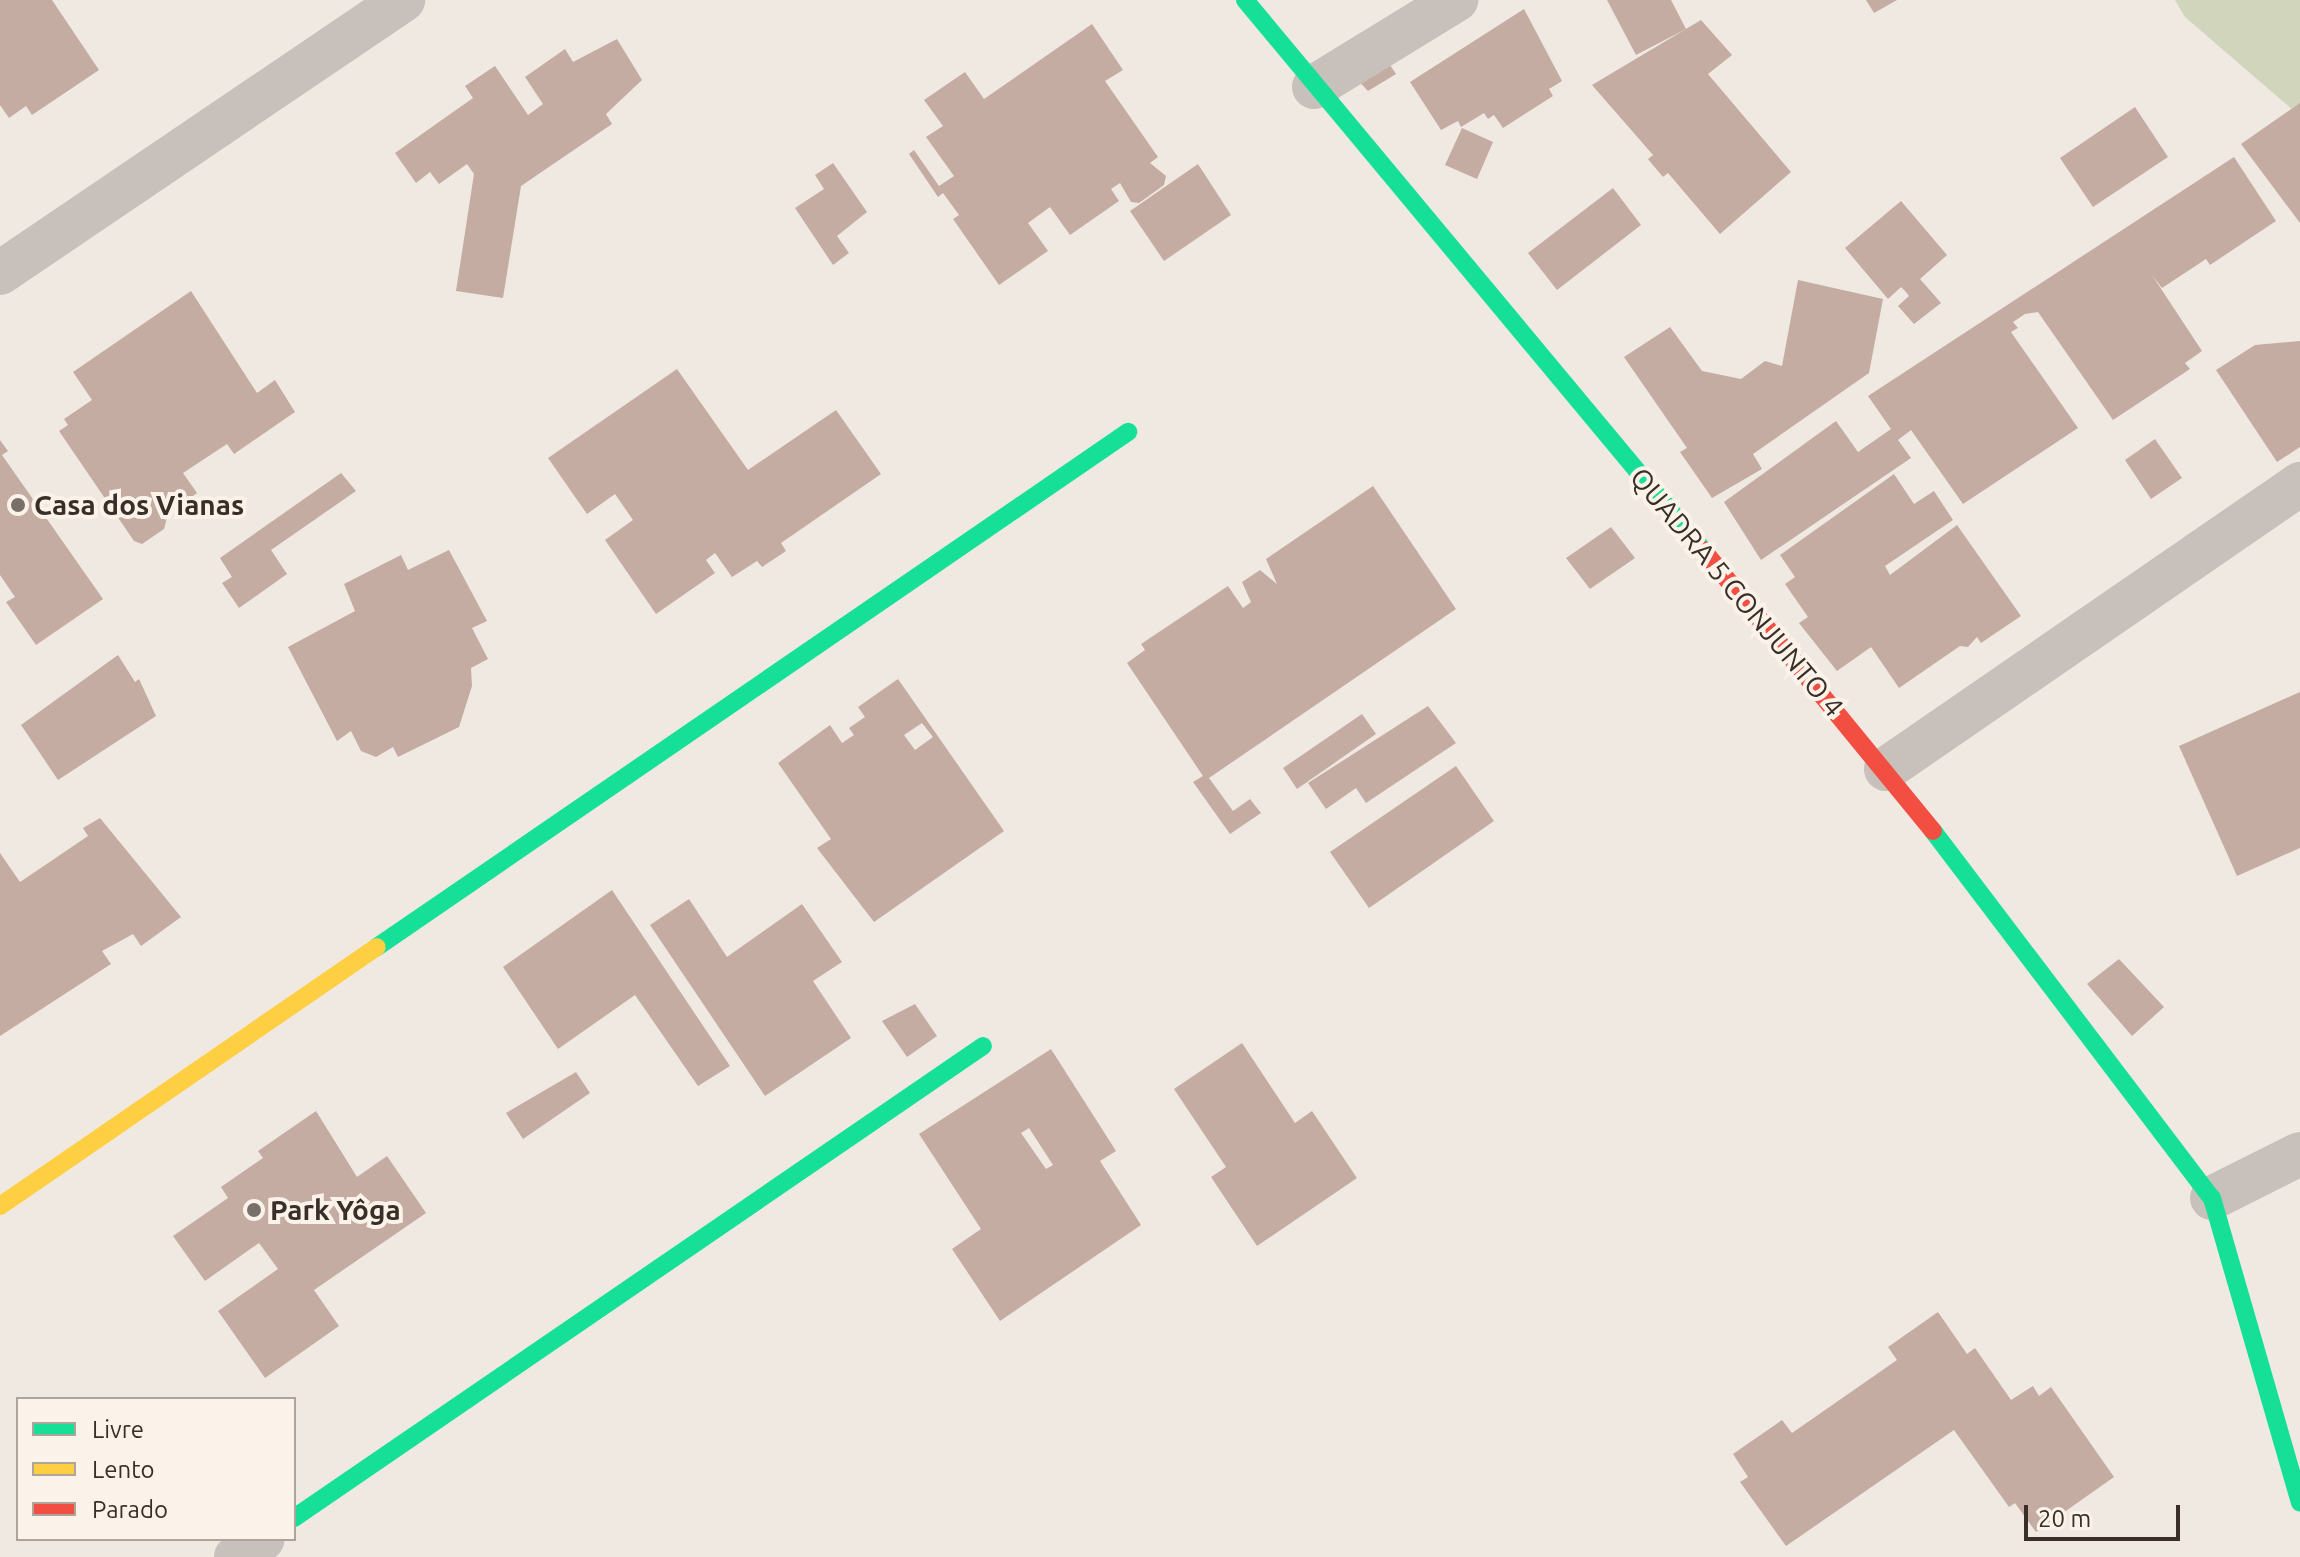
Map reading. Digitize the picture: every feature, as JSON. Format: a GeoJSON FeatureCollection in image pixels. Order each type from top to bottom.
{"type":"FeatureCollection","features":[{"type":"Feature","properties":{"kind":"street"},"geometry":{"type":"LineString","coordinates":[[0,273],[403,0]]}},
{"type":"Feature","properties":{"kind":"street","name":"QUADRA 5 CONJUNTO 4"},"geometry":{"type":"LineString","coordinates":[[1245,0],[1314,87],[1886,769],[2212,1198]]}},
{"type":"Feature","properties":{"kind":"street"},"geometry":{"type":"LineString","coordinates":[[1314,87],[1456,0]]}},
{"type":"Feature","properties":{"kind":"street"},"geometry":{"type":"LineString","coordinates":[[0,1206],[1128,432]]}},
{"type":"Feature","properties":{"kind":"street"},"geometry":{"type":"LineString","coordinates":[[1886,769],[2300,484]]}},
{"type":"Feature","properties":{"kind":"street"},"geometry":{"type":"LineString","coordinates":[[296,1517],[983,1046]]}},
{"type":"Feature","properties":{"kind":"street"},"geometry":{"type":"LineString","coordinates":[[2300,1154],[2212,1198],[2300,1503]]}},
{"type":"Feature","properties":{"kind":"street"},"geometry":{"type":"LineString","coordinates":[[236,1557],[260,1541]]}},
{"type":"Feature","properties":{"kind":"green space"},"geometry":{"type":"Polygon","coordinates":[[[2175,0],[2300,0],[2300,116],[2185,17],[2175,0]]]}},
{"type":"Feature","properties":{"kind":"building"},"geometry":{"type":"Polygon","coordinates":[[[0,0],[52,0],[99,70],[32,115],[26,106],[9,118],[0,105],[0,0]]]}},
{"type":"Feature","properties":{"kind":"building"},"geometry":{"type":"Polygon","coordinates":[[[1607,0],[1671,0],[1686,29],[1636,55],[1607,0]]]}},
{"type":"Feature","properties":{"kind":"building"},"geometry":{"type":"Polygon","coordinates":[[[1866,0],[1897,0],[1874,13],[1866,0]]]}},
{"type":"Feature","properties":{"kind":"building"},"geometry":{"type":"Polygon","coordinates":[[[1524,9],[1562,81],[1549,89],[1553,96],[1503,128],[1494,115],[1488,119],[1484,113],[1461,127],[1458,121],[1441,130],[1410,82],[1524,9]]]}},
{"type":"Feature","properties":{"kind":"building"},"geometry":{"type":"Polygon","coordinates":[[[1701,20],[1732,55],[1708,74],[1791,172],[1720,234],[1668,173],[1663,177],[1648,159],[1653,155],[1592,85],[1701,20]]]}},
{"type":"Feature","properties":{"kind":"building"},"geometry":{"type":"Polygon","coordinates":[[[1092,24],[1123,70],[1105,81],[1158,157],[1150,163],[1166,176],[1164,185],[1139,203],[1131,202],[1120,183],[1111,189],[1119,201],[1070,235],[1050,207],[1028,223],[1048,251],[999,285],[953,219],[959,215],[943,193],[938,197],[909,154],[914,150],[939,186],[954,176],[926,137],[943,126],[924,100],[965,72],[984,99],[1092,24]]]}},
{"type":"Feature","properties":{"kind":"building"},"geometry":{"type":"Polygon","coordinates":[[[617,39],[642,80],[606,114],[612,124],[521,186],[503,298],[456,291],[474,174],[467,164],[439,184],[430,172],[416,183],[395,153],[473,98],[465,86],[495,66],[528,115],[543,104],[525,77],[565,49],[573,62],[617,39]]]}},
{"type":"Feature","properties":{"kind":"building"},"geometry":{"type":"Polygon","coordinates":[[[1384,56],[1396,74],[1368,91],[1353,75],[1384,56]]]}},
{"type":"Feature","properties":{"kind":"building"},"geometry":{"type":"Polygon","coordinates":[[[2300,103],[2300,223],[2241,144],[2300,103]]]}},
{"type":"Feature","properties":{"kind":"building"},"geometry":{"type":"Polygon","coordinates":[[[2135,107],[2168,157],[2093,207],[2060,158],[2135,107]]]}},
{"type":"Feature","properties":{"kind":"building"},"geometry":{"type":"Polygon","coordinates":[[[1462,128],[1493,142],[1477,179],[1445,165],[1462,128]]]}},
{"type":"Feature","properties":{"kind":"building"},"geometry":{"type":"Polygon","coordinates":[[[2234,157],[2276,221],[2210,265],[2206,259],[2162,288],[2152,275],[2202,351],[2185,363],[2190,369],[2113,420],[2038,312],[2025,314],[2013,322],[2018,328],[2011,332],[2078,428],[1963,504],[1911,430],[1898,440],[1911,458],[1761,560],[1724,502],[1836,421],[1858,452],[1891,429],[1868,396],[2234,157]]]}},
{"type":"Feature","properties":{"kind":"building"},"geometry":{"type":"Polygon","coordinates":[[[833,163],[867,212],[837,236],[849,253],[833,265],[795,208],[824,189],[815,175],[833,163]]]}},
{"type":"Feature","properties":{"kind":"building"},"geometry":{"type":"Polygon","coordinates":[[[1198,164],[1231,215],[1164,261],[1130,211],[1198,164]]]}},
{"type":"Feature","properties":{"kind":"building"},"geometry":{"type":"Polygon","coordinates":[[[1613,188],[1641,225],[1557,290],[1528,253],[1613,188]]]}},
{"type":"Feature","properties":{"kind":"building"},"geometry":{"type":"Polygon","coordinates":[[[1901,201],[1947,255],[1920,279],[1941,303],[1914,324],[1898,306],[1909,296],[1906,292],[1901,287],[1888,299],[1845,248],[1901,201]]]}},
{"type":"Feature","properties":{"kind":"building"},"geometry":{"type":"Polygon","coordinates":[[[1798,280],[1883,299],[1869,373],[1753,454],[1762,469],[1712,498],[1680,452],[1687,448],[1624,357],[1670,327],[1702,371],[1741,379],[1765,361],[1782,366],[1798,280]]]}},
{"type":"Feature","properties":{"kind":"building"},"geometry":{"type":"Polygon","coordinates":[[[191,291],[257,393],[275,380],[295,412],[234,454],[227,444],[183,473],[197,493],[168,514],[164,529],[142,544],[134,541],[59,431],[68,425],[64,419],[92,400],[73,372],[191,291]]]}},
{"type":"Feature","properties":{"kind":"building"},"geometry":{"type":"Polygon","coordinates":[[[2300,341],[2300,447],[2277,462],[2216,370],[2255,345],[2300,341]]]}},
{"type":"Feature","properties":{"kind":"building"},"geometry":{"type":"Polygon","coordinates":[[[677,369],[748,470],[836,410],[881,474],[781,543],[786,551],[762,567],[757,561],[732,577],[715,553],[706,560],[715,573],[656,614],[605,540],[633,520],[615,494],[587,514],[548,458],[677,369]]]}},
{"type":"Feature","properties":{"kind":"building"},"geometry":{"type":"Polygon","coordinates":[[[2155,439],[2182,478],[2151,499],[2125,460],[2155,439]]]}},
{"type":"Feature","properties":{"kind":"building","name":"Casa dos Vianas"},"geometry":{"type":"Polygon","coordinates":[[[0,440],[8,451],[2,455],[103,599],[36,645],[6,602],[15,597],[0,575],[0,440]]]}},
{"type":"Feature","properties":{"kind":"building"},"geometry":{"type":"Polygon","coordinates":[[[341,473],[356,491],[271,550],[287,574],[239,608],[222,583],[232,577],[220,558],[341,473]]]}},
{"type":"Feature","properties":{"kind":"building"},"geometry":{"type":"Polygon","coordinates":[[[1894,474],[1914,504],[1934,491],[1953,520],[1885,566],[1890,575],[1957,525],[2021,616],[1981,643],[1977,637],[1968,647],[1960,646],[1899,688],[1871,647],[1837,671],[1799,623],[1808,617],[1785,584],[1795,577],[1780,555],[1894,474]]]}},
{"type":"Feature","properties":{"kind":"building"},"geometry":{"type":"Polygon","coordinates":[[[1373,486],[1456,609],[1209,778],[1233,811],[1250,799],[1261,813],[1230,834],[1193,782],[1203,776],[1127,663],[1145,650],[1141,644],[1228,586],[1243,608],[1251,602],[1242,582],[1260,570],[1277,584],[1266,559],[1373,486]]]}},
{"type":"Feature","properties":{"kind":"building"},"geometry":{"type":"Polygon","coordinates":[[[1611,527],[1635,558],[1590,589],[1566,558],[1611,527]]]}},
{"type":"Feature","properties":{"kind":"building"},"geometry":{"type":"Polygon","coordinates":[[[449,550],[487,621],[472,628],[488,659],[471,668],[472,686],[459,727],[398,757],[393,747],[376,757],[361,751],[351,731],[337,741],[288,647],[355,611],[344,584],[401,555],[408,570],[449,550]]]}},
{"type":"Feature","properties":{"kind":"building"},"geometry":{"type":"Polygon","coordinates":[[[118,655],[135,682],[139,679],[156,716],[58,780],[21,725],[118,655]]]}},
{"type":"Feature","properties":{"kind":"building"},"geometry":{"type":"Polygon","coordinates":[[[898,679],[1004,831],[874,922],[817,848],[831,839],[778,763],[830,725],[842,743],[854,735],[849,728],[865,717],[858,707],[898,679]],[[922,723],[904,735],[915,750],[933,737],[922,723]]]}},
{"type":"Feature","properties":{"kind":"building"},"geometry":{"type":"Polygon","coordinates":[[[2300,692],[2300,848],[2237,876],[2179,746],[2300,692]]]}},
{"type":"Feature","properties":{"kind":"building"},"geometry":{"type":"Polygon","coordinates":[[[1428,706],[1456,743],[1366,803],[1356,788],[1326,809],[1308,783],[1428,706]]]}},
{"type":"Feature","properties":{"kind":"building"},"geometry":{"type":"Polygon","coordinates":[[[1362,714],[1376,734],[1297,789],[1283,768],[1362,714]]]}},
{"type":"Feature","properties":{"kind":"building"},"geometry":{"type":"Polygon","coordinates":[[[1456,766],[1494,821],[1369,908],[1330,852],[1456,766]]]}},
{"type":"Feature","properties":{"kind":"building"},"geometry":{"type":"Polygon","coordinates":[[[100,818],[181,917],[141,946],[133,934],[102,951],[111,964],[0,1036],[0,853],[20,882],[88,836],[83,828],[100,818]]]}},
{"type":"Feature","properties":{"kind":"building"},"geometry":{"type":"Polygon","coordinates":[[[612,890],[730,1066],[698,1086],[635,995],[558,1049],[503,967],[612,890]]]}},
{"type":"Feature","properties":{"kind":"building"},"geometry":{"type":"Polygon","coordinates":[[[689,899],[727,957],[802,904],[842,962],[813,981],[851,1038],[765,1096],[650,925],[689,899]]]}},
{"type":"Feature","properties":{"kind":"building"},"geometry":{"type":"Polygon","coordinates":[[[2119,959],[2164,1007],[2132,1036],[2087,984],[2119,959]]]}},
{"type":"Feature","properties":{"kind":"building"},"geometry":{"type":"Polygon","coordinates":[[[915,1004],[937,1036],[907,1057],[882,1021],[915,1004]]]}},
{"type":"Feature","properties":{"kind":"building"},"geometry":{"type":"Polygon","coordinates":[[[1242,1043],[1295,1123],[1312,1111],[1357,1178],[1257,1246],[1211,1177],[1226,1167],[1174,1089],[1242,1043]]]}},
{"type":"Feature","properties":{"kind":"building"},"geometry":{"type":"Polygon","coordinates":[[[1051,1049],[1116,1151],[1100,1161],[1141,1225],[1000,1321],[952,1249],[981,1229],[919,1134],[1051,1049]],[[1029,1128],[1021,1133],[1046,1169],[1053,1165],[1029,1128]]]}},
{"type":"Feature","properties":{"kind":"building"},"geometry":{"type":"Polygon","coordinates":[[[576,1072],[590,1093],[523,1139],[506,1113],[576,1072]]]}},
{"type":"Feature","properties":{"kind":"building"},"geometry":{"type":"Polygon","coordinates":[[[316,1111],[357,1177],[387,1156],[426,1213],[314,1290],[339,1326],[265,1378],[218,1311],[278,1269],[259,1243],[205,1281],[173,1236],[228,1198],[221,1187],[263,1158],[258,1151],[316,1111]]]}},
{"type":"Feature","properties":{"kind":"building"},"geometry":{"type":"Polygon","coordinates":[[[1938,1312],[1967,1354],[1975,1348],[2011,1400],[2033,1386],[2039,1396],[2051,1387],[2114,1477],[2036,1532],[2015,1503],[2009,1507],[1954,1430],[1786,1546],[1740,1482],[1748,1477],[1733,1454],[1782,1420],[1792,1433],[1897,1360],[1888,1347],[1938,1312]]]}},
{"type":"Feature","properties":{"kind":"traffic: fast"},"geometry":{"type":"LineString","coordinates":[[1245,0],[1703,550]]}},
{"type":"Feature","properties":{"kind":"traffic: fast"},"geometry":{"type":"LineString","coordinates":[[377,947],[1128,432]]}},
{"type":"Feature","properties":{"kind":"traffic: fast"},"geometry":{"type":"LineString","coordinates":[[1933,831],[2212,1198],[2300,1503]]}},
{"type":"Feature","properties":{"kind":"traffic: fast"},"geometry":{"type":"LineString","coordinates":[[296,1517],[983,1046]]}},
{"type":"Feature","properties":{"kind":"traffic: slow"},"geometry":{"type":"LineString","coordinates":[[0,1206],[377,947]]}},
{"type":"Feature","properties":{"kind":"traffic: jam"},"geometry":{"type":"LineString","coordinates":[[1703,550],[1933,831]]}},
{"type":"Feature","properties":{"kind":"place","name":"Casa dos Vianas"},"geometry":{"type":"Point","coordinates":[18,505]}},
{"type":"Feature","properties":{"kind":"place","name":"Park Yôga"},"geometry":{"type":"Point","coordinates":[254,1210]}}]}
